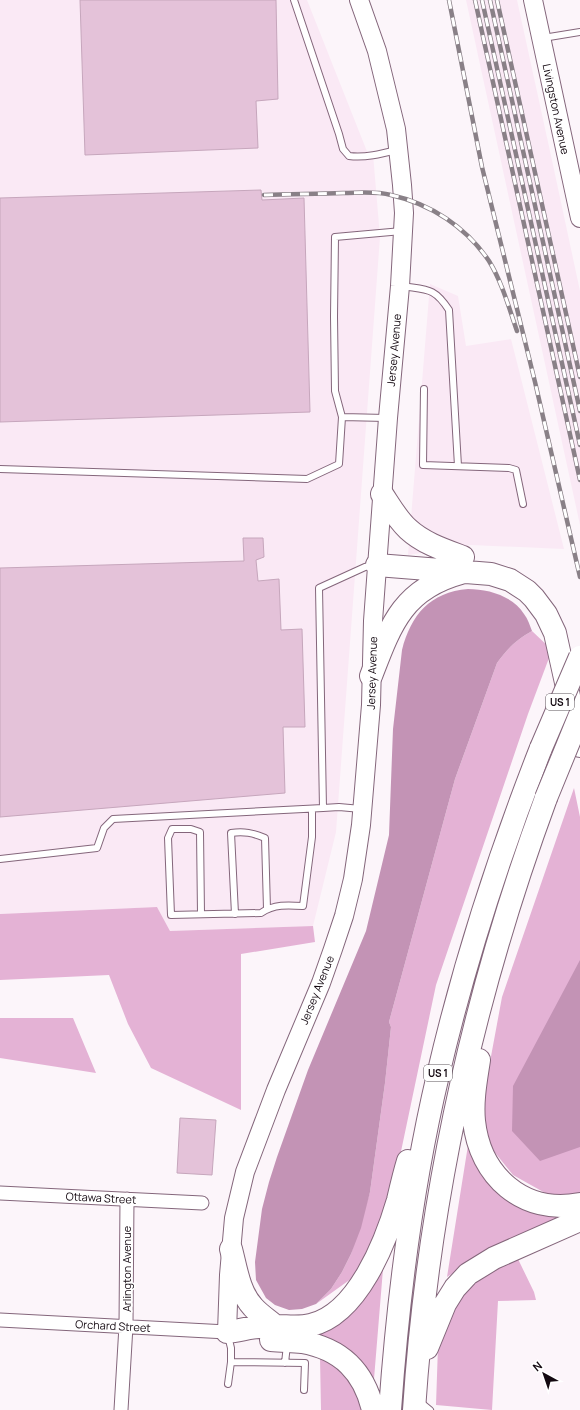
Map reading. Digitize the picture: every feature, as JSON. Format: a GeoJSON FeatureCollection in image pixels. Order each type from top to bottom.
{"type":"FeatureCollection","features":[{"type":"Feature","properties":{"kind":"highway"},"geometry":{"type":"LineString","coordinates":[[382,494],[398,518],[412,532],[466,564],[510,580],[527,591],[534,598],[546,614],[558,642],[580,746]]}},
{"type":"Feature","properties":{"kind":"highway"},"geometry":{"type":"LineString","coordinates":[[378,559],[466,564],[488,560],[508,565],[526,574],[543,588],[563,618],[580,682]]}},
{"type":"Feature","properties":{"kind":"highway"},"geometry":{"type":"LineString","coordinates":[[371,676],[389,631],[409,601],[420,591],[466,564]]}},
{"type":"Feature","properties":{"kind":"highway","name":"US 1"},"geometry":{"type":"LineString","coordinates":[[390,1410],[402,1278],[420,1165],[438,1075],[459,991],[487,897],[524,790],[580,657]]}},
{"type":"Feature","properties":{"kind":"highway","name":"US 1"},"geometry":{"type":"LineString","coordinates":[[419,1399],[428,1265],[443,1169],[460,1087],[491,964],[516,884],[546,798],[580,715]]}},
{"type":"Feature","properties":{"kind":"highway"},"geometry":{"type":"LineString","coordinates":[[491,964],[474,1097],[474,1121],[481,1151],[497,1178],[518,1194],[544,1204],[557,1206],[580,1204]]}},
{"type":"Feature","properties":{"kind":"highway"},"geometry":{"type":"LineString","coordinates":[[281,1333],[294,1327],[303,1327],[322,1322],[344,1305],[361,1284],[378,1254],[389,1228],[406,1168],[438,1075]]}},
{"type":"Feature","properties":{"kind":"highway"},"geometry":{"type":"LineString","coordinates":[[419,1399],[440,1314],[450,1296],[468,1274],[494,1258],[580,1220]]}},
{"type":"Feature","properties":{"kind":"highway"},"geometry":{"type":"LineString","coordinates":[[231,1249],[248,1301],[259,1314],[281,1333]]}},
{"type":"Feature","properties":{"kind":"highway"},"geometry":{"type":"LineString","coordinates":[[227,1332],[281,1333],[332,1351],[346,1361],[363,1381],[373,1410]]}},
{"type":"Feature","properties":{"kind":"main road","name":"Jersey Avenue"},"geometry":{"type":"LineString","coordinates":[[227,1332],[234,1218],[245,1172],[276,1090],[327,965],[344,916],[356,866],[363,809],[371,705],[371,676],[382,494],[400,286],[404,231],[404,199],[396,129],[382,70],[359,0]]}},
{"type":"Feature","properties":{"kind":"main road","name":"Livingston Avenue"},"geometry":{"type":"LineString","coordinates":[[533,0],[580,218]]}},
{"type":"Feature","properties":{"kind":"street","name":"Ottawa Street"},"geometry":{"type":"LineString","coordinates":[[0,1193],[202,1203]]}},
{"type":"Feature","properties":{"kind":"street","name":"Arlington Avenue"},"geometry":{"type":"LineString","coordinates":[[121,1410],[126,1326],[127,1199]]}},
{"type":"Feature","properties":{"kind":"street","name":"Orchard Street"},"geometry":{"type":"LineString","coordinates":[[0,1320],[227,1332]]}},
{"type":"Feature","properties":{"kind":"lane"},"geometry":{"type":"LineString","coordinates":[[294,0],[343,149],[349,156],[355,157],[367,157],[399,150]]}},
{"type":"Feature","properties":{"kind":"lane"},"geometry":{"type":"LineString","coordinates":[[541,38],[580,32]]}},
{"type":"Feature","properties":{"kind":"lane"},"geometry":{"type":"LineString","coordinates":[[0,469],[307,479],[339,464],[342,416],[335,391],[335,237],[404,231]]}},
{"type":"Feature","properties":{"kind":"lane"},"geometry":{"type":"LineString","coordinates":[[400,286],[431,291],[442,299],[449,310],[458,466]]}},
{"type":"Feature","properties":{"kind":"lane"},"geometry":{"type":"LineString","coordinates":[[424,389],[423,465],[509,468],[516,470],[523,504]]}},
{"type":"Feature","properties":{"kind":"lane"},"geometry":{"type":"LineString","coordinates":[[342,416],[388,418]]}},
{"type":"Feature","properties":{"kind":"lane"},"geometry":{"type":"LineString","coordinates":[[323,808],[319,588],[365,568],[378,559]]}},
{"type":"Feature","properties":{"kind":"lane"},"geometry":{"type":"LineString","coordinates":[[0,858],[97,848],[104,828],[112,819],[339,807],[363,809]]}},
{"type":"Feature","properties":{"kind":"lane"},"geometry":{"type":"LineString","coordinates":[[201,914],[200,832],[191,829],[172,829],[168,838],[171,915],[261,914],[267,909],[280,905],[303,906],[312,837],[312,809]]}},
{"type":"Feature","properties":{"kind":"lane"},"geometry":{"type":"LineString","coordinates":[[235,914],[231,832],[243,831],[266,838],[267,909]]}},
{"type":"Feature","properties":{"kind":"lane"},"geometry":{"type":"LineString","coordinates":[[227,1332],[231,1348],[228,1384]]}},
{"type":"Feature","properties":{"kind":"lane"},"geometry":{"type":"LineString","coordinates":[[281,1333],[285,1363]]}},
{"type":"Feature","properties":{"kind":"lane"},"geometry":{"type":"LineString","coordinates":[[231,1362],[305,1363],[304,1390]]}},
{"type":"Feature","properties":{"kind":"shaded area"},"geometry":{"type":"Polygon","coordinates":[[[0,0],[307,0],[368,154],[373,154],[380,237],[336,832],[313,926],[170,931],[157,907],[0,914],[0,0]]]}},
{"type":"Feature","properties":{"kind":"shaded area"},"geometry":{"type":"Polygon","coordinates":[[[466,0],[517,0],[553,165],[580,291],[580,525],[466,0]]]}},
{"type":"Feature","properties":{"kind":"shaded area"},"geometry":{"type":"Polygon","coordinates":[[[430,284],[458,296],[466,346],[511,339],[564,549],[471,545],[408,555],[430,284]]]}},
{"type":"Feature","properties":{"kind":"shaded area"},"geometry":{"type":"Polygon","coordinates":[[[468,589],[484,590],[507,598],[519,608],[529,622],[532,631],[513,645],[497,663],[455,779],[389,1022],[391,1027],[385,1083],[370,1192],[361,1228],[351,1254],[331,1289],[316,1304],[302,1309],[289,1310],[275,1305],[266,1298],[256,1280],[255,1262],[262,1209],[277,1157],[308,1070],[366,931],[389,835],[393,729],[402,650],[406,637],[417,616],[433,600],[455,591],[468,589]]]}},
{"type":"Feature","properties":{"kind":"shaded area"},"geometry":{"type":"Polygon","coordinates":[[[532,631],[552,650],[528,714],[436,985],[391,1199],[355,1276],[316,1304],[331,1289],[351,1254],[370,1192],[385,1083],[391,1027],[389,1022],[455,779],[497,663],[513,645],[532,631]]]}},
{"type":"Feature","properties":{"kind":"shaded area"},"geometry":{"type":"Polygon","coordinates":[[[574,788],[580,817],[580,1196],[547,1194],[513,1175],[488,1144],[482,1105],[502,997],[574,788]]]}},
{"type":"Feature","properties":{"kind":"shaded area"},"geometry":{"type":"Polygon","coordinates":[[[157,907],[170,931],[313,926],[315,942],[241,954],[241,1110],[151,1068],[128,1024],[109,975],[0,980],[0,914],[157,907]]]}},
{"type":"Feature","properties":{"kind":"shaded area"},"geometry":{"type":"Polygon","coordinates":[[[580,960],[580,1147],[540,1161],[512,1131],[513,1086],[580,960]]]}},
{"type":"Feature","properties":{"kind":"shaded area"},"geometry":{"type":"Polygon","coordinates":[[[0,1018],[73,1018],[96,1073],[0,1058],[0,1018]]]}},
{"type":"Feature","properties":{"kind":"shaded area"},"geometry":{"type":"Polygon","coordinates":[[[469,1139],[482,1173],[566,1216],[470,1262],[447,1277],[469,1139]]]}},
{"type":"Feature","properties":{"kind":"shaded area"},"geometry":{"type":"Polygon","coordinates":[[[518,1259],[534,1292],[536,1300],[498,1301],[492,1410],[436,1405],[438,1346],[453,1302],[480,1274],[518,1259]]]}},
{"type":"Feature","properties":{"kind":"shaded area"},"geometry":{"type":"Polygon","coordinates":[[[383,1269],[374,1379],[362,1366],[314,1335],[355,1306],[383,1269]]]}},
{"type":"Feature","properties":{"kind":"shaded area"},"geometry":{"type":"Polygon","coordinates":[[[320,1357],[348,1373],[368,1410],[321,1410],[320,1357]]]}},
{"type":"Feature","properties":{"kind":"building"},"geometry":{"type":"Polygon","coordinates":[[[80,0],[276,0],[278,99],[256,101],[258,148],[85,155],[80,0]]]}},
{"type":"Feature","properties":{"kind":"building"},"geometry":{"type":"Polygon","coordinates":[[[261,190],[262,200],[304,198],[310,412],[0,422],[0,198],[261,190]]]}},
{"type":"Feature","properties":{"kind":"building"},"geometry":{"type":"Polygon","coordinates":[[[243,538],[263,538],[264,557],[256,560],[258,581],[279,579],[281,630],[302,629],[305,727],[283,727],[285,793],[0,817],[0,568],[244,561],[243,538]]]}},
{"type":"Feature","properties":{"kind":"building"},"geometry":{"type":"Polygon","coordinates":[[[180,1118],[216,1120],[212,1175],[177,1173],[180,1118]]]}},
{"type":"Feature","properties":{"kind":"railway"},"geometry":{"type":"LineString","coordinates":[[449,0],[482,167],[535,382],[580,577]]}},
{"type":"Feature","properties":{"kind":"railway"},"geometry":{"type":"LineString","coordinates":[[475,0],[580,480]]}},
{"type":"Feature","properties":{"kind":"railway"},"geometry":{"type":"LineString","coordinates":[[482,0],[580,445]]}},
{"type":"Feature","properties":{"kind":"railway"},"geometry":{"type":"LineString","coordinates":[[490,0],[580,411]]}},
{"type":"Feature","properties":{"kind":"railway"},"geometry":{"type":"LineString","coordinates":[[497,0],[580,377]]}},
{"type":"Feature","properties":{"kind":"railway"},"geometry":{"type":"LineString","coordinates":[[264,195],[379,193],[406,199],[434,211],[470,238],[489,261],[501,286],[517,331]]}}]}
